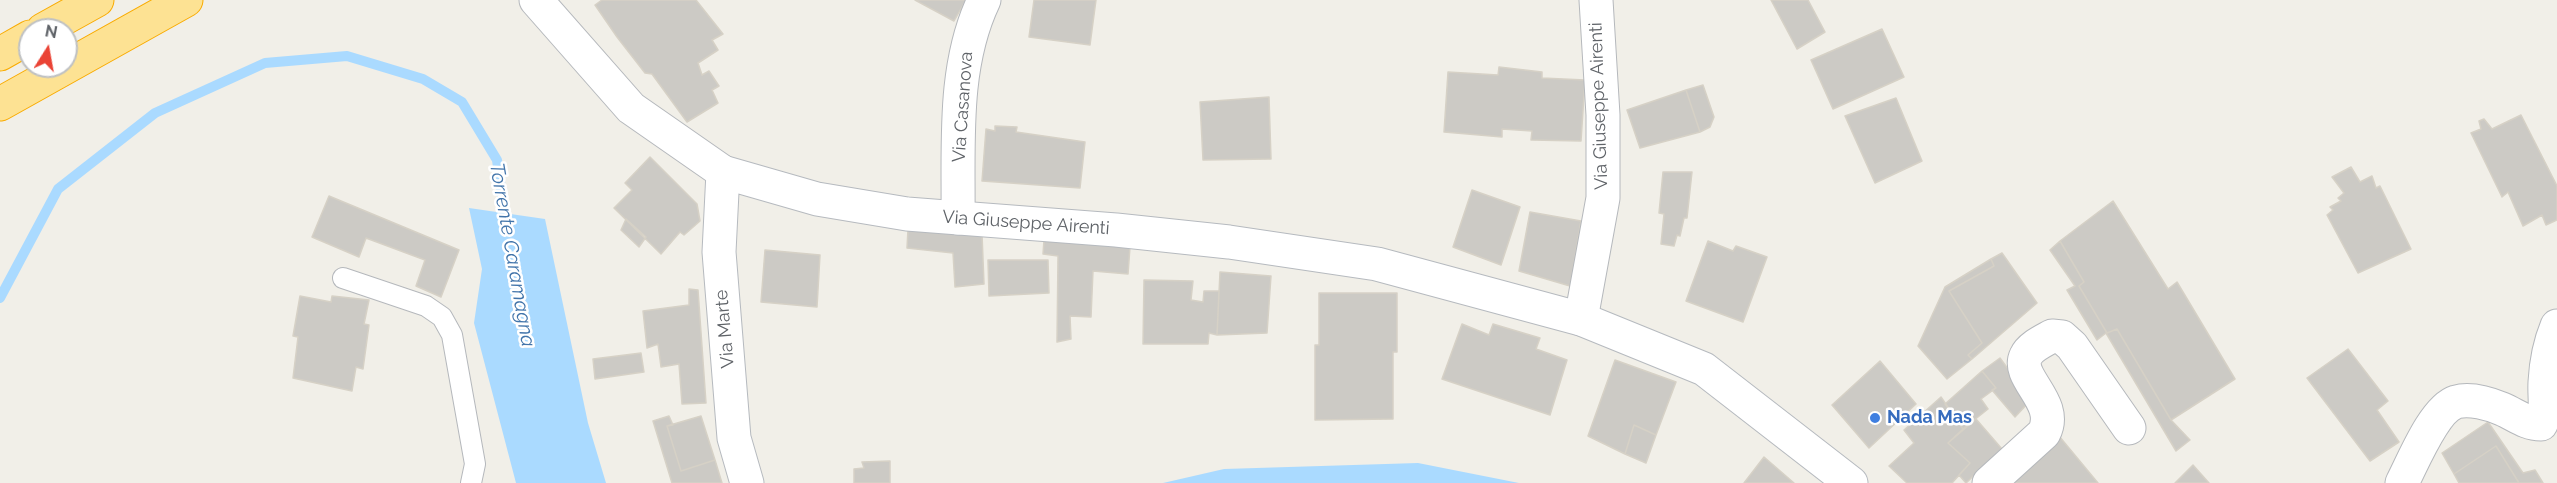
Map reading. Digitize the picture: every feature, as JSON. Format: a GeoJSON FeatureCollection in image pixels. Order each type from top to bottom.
{"type":"FeatureCollection","features":[{"type":"Feature","properties":{"kind":"highway"},"geometry":{"type":"LineString","coordinates":[[65,18],[97,0]]}},
{"type":"Feature","properties":{"kind":"highway"},"geometry":{"type":"LineString","coordinates":[[0,104],[186,0]]}},
{"type":"Feature","properties":{"kind":"highway"},"geometry":{"type":"LineString","coordinates":[[0,54],[18,44]]}},
{"type":"Feature","properties":{"kind":"main road","name":"Via Giuseppe Airenti"},"geometry":{"type":"LineString","coordinates":[[536,0],[631,108],[723,172],[817,199],[907,214],[1229,242],[1377,264],[1581,319],[1704,369],[1851,483]]}},
{"type":"Feature","properties":{"kind":"main road","name":"Via Casanova"},"geometry":{"type":"LineString","coordinates":[[958,218],[960,105],[965,56],[984,0]]}},
{"type":"Feature","properties":{"kind":"main road","name":"Via Giuseppe Airenti"},"geometry":{"type":"LineString","coordinates":[[1581,319],[1603,198],[1603,115],[1596,0]]}},
{"type":"Feature","properties":{"kind":"main road","name":"Via Marte"},"geometry":{"type":"LineString","coordinates":[[723,172],[720,276],[734,438],[747,483]]}},
{"type":"Feature","properties":{"kind":"main road"},"geometry":{"type":"LineString","coordinates":[[2402,483],[2428,433],[2447,407],[2458,401],[2485,404],[2503,410],[2530,424],[2541,424],[2546,413],[2545,384],[2552,339],[2557,326]]}},
{"type":"Feature","properties":{"kind":"main road"},"geometry":{"type":"LineString","coordinates":[[1989,483],[2044,433],[2049,423],[2048,412],[2024,367],[2025,357],[2031,349],[2052,336],[2062,337],[2072,346],[2129,428]]}},
{"type":"Feature","properties":{"kind":"lane"},"geometry":{"type":"LineString","coordinates":[[343,278],[426,306],[442,317],[452,335],[475,465],[471,483]]}},
{"type":"Feature","properties":{"kind":"water"},"geometry":{"type":"Polygon","coordinates":[[[469,208],[545,219],[588,423],[606,483],[516,483],[474,323],[482,269],[469,208]]]}},
{"type":"Feature","properties":{"kind":"water"},"geometry":{"type":"Polygon","coordinates":[[[1418,463],[1519,483],[1163,483],[1224,469],[1418,463]]]}},
{"type":"Feature","properties":{"kind":"building"},"geometry":{"type":"Polygon","coordinates":[[[602,0],[696,0],[723,34],[712,40],[718,50],[698,63],[702,75],[709,71],[719,86],[712,90],[718,103],[687,122],[652,74],[645,73],[617,37],[595,5],[602,0]]]}},
{"type":"Feature","properties":{"kind":"building"},"geometry":{"type":"Polygon","coordinates":[[[915,0],[966,0],[954,21],[915,0]]]}},
{"type":"Feature","properties":{"kind":"building"},"geometry":{"type":"Polygon","coordinates":[[[1034,0],[1096,0],[1090,45],[1029,37],[1034,0]]]}},
{"type":"Feature","properties":{"kind":"building"},"geometry":{"type":"Polygon","coordinates":[[[1771,0],[1808,0],[1825,32],[1797,49],[1771,0]]]}},
{"type":"Feature","properties":{"kind":"building"},"geometry":{"type":"Polygon","coordinates":[[[1882,29],[1904,77],[1833,109],[1811,60],[1882,29]]]}},
{"type":"Feature","properties":{"kind":"building"},"geometry":{"type":"Polygon","coordinates":[[[1499,67],[1542,72],[1542,78],[1585,80],[1581,141],[1531,140],[1532,131],[1502,129],[1502,137],[1444,132],[1448,72],[1498,75],[1499,67]]]}},
{"type":"Feature","properties":{"kind":"building"},"geometry":{"type":"Polygon","coordinates":[[[1703,85],[1714,117],[1710,127],[1700,132],[1686,90],[1703,85]]]}},
{"type":"Feature","properties":{"kind":"building"},"geometry":{"type":"Polygon","coordinates":[[[1686,90],[1700,132],[1640,148],[1627,110],[1686,90]]]}},
{"type":"Feature","properties":{"kind":"building"},"geometry":{"type":"Polygon","coordinates":[[[1269,97],[1271,159],[1203,160],[1200,102],[1269,97]]]}},
{"type":"Feature","properties":{"kind":"building"},"geometry":{"type":"Polygon","coordinates":[[[1896,98],[1922,161],[1875,183],[1845,116],[1896,98]]]}},
{"type":"Feature","properties":{"kind":"building"},"geometry":{"type":"Polygon","coordinates":[[[2521,115],[2557,186],[2557,220],[2546,225],[2542,215],[2523,226],[2508,192],[2502,197],[2471,133],[2481,129],[2479,121],[2484,119],[2492,129],[2521,115]]]}},
{"type":"Feature","properties":{"kind":"building"},"geometry":{"type":"Polygon","coordinates":[[[995,126],[1017,127],[1016,132],[1085,142],[1080,188],[982,181],[986,129],[995,131],[995,126]]]}},
{"type":"Feature","properties":{"kind":"building"},"geometry":{"type":"Polygon","coordinates":[[[650,157],[697,204],[700,221],[684,235],[680,232],[661,254],[614,208],[632,190],[625,183],[650,157]]]}},
{"type":"Feature","properties":{"kind":"building"},"geometry":{"type":"Polygon","coordinates":[[[2351,167],[2360,182],[2372,176],[2376,188],[2380,186],[2411,249],[2358,273],[2327,215],[2333,210],[2330,207],[2341,201],[2338,198],[2344,193],[2332,177],[2351,167]]]}},
{"type":"Feature","properties":{"kind":"building"},"geometry":{"type":"Polygon","coordinates":[[[1663,172],[1692,172],[1687,218],[1684,218],[1680,236],[1677,235],[1674,246],[1661,244],[1664,214],[1659,213],[1663,172]]]}},
{"type":"Feature","properties":{"kind":"building"},"geometry":{"type":"Polygon","coordinates":[[[1472,190],[1520,207],[1501,265],[1453,247],[1472,190]]]}},
{"type":"Feature","properties":{"kind":"building"},"geometry":{"type":"Polygon","coordinates":[[[329,196],[459,250],[441,297],[416,286],[425,260],[366,238],[359,257],[312,237],[329,196]]]}},
{"type":"Feature","properties":{"kind":"building"},"geometry":{"type":"Polygon","coordinates":[[[2113,201],[2168,289],[2177,282],[2235,379],[2171,420],[2117,329],[2107,333],[2079,286],[2084,282],[2060,241],[2113,201]]]}},
{"type":"Feature","properties":{"kind":"building"},"geometry":{"type":"Polygon","coordinates":[[[1530,212],[1581,221],[1570,286],[1519,271],[1530,212]]]}},
{"type":"Feature","properties":{"kind":"building"},"geometry":{"type":"Polygon","coordinates":[[[626,219],[646,237],[639,247],[621,230],[626,219]]]}},
{"type":"Feature","properties":{"kind":"building"},"geometry":{"type":"Polygon","coordinates":[[[908,229],[982,234],[984,284],[955,287],[953,253],[907,248],[908,229]]]}},
{"type":"Feature","properties":{"kind":"building"},"geometry":{"type":"Polygon","coordinates":[[[1044,240],[1130,247],[1128,274],[1093,271],[1091,317],[1070,316],[1071,339],[1057,342],[1058,256],[1043,254],[1044,240]]]}},
{"type":"Feature","properties":{"kind":"building"},"geometry":{"type":"Polygon","coordinates":[[[1708,241],[1733,251],[1736,246],[1767,257],[1743,322],[1686,301],[1708,241]]]}},
{"type":"Feature","properties":{"kind":"building"},"geometry":{"type":"Polygon","coordinates":[[[2060,241],[2084,282],[2079,286],[2107,333],[2117,329],[2171,420],[2190,440],[2176,451],[2106,333],[2097,340],[2067,290],[2075,286],[2050,250],[2060,241]]]}},
{"type":"Feature","properties":{"kind":"building"},"geometry":{"type":"Polygon","coordinates":[[[765,250],[820,255],[817,307],[761,302],[765,250]]]}},
{"type":"Feature","properties":{"kind":"building"},"geometry":{"type":"Polygon","coordinates":[[[2002,253],[2037,303],[1972,359],[1968,355],[1982,343],[1949,291],[1994,266],[1991,259],[2002,253]]]}},
{"type":"Feature","properties":{"kind":"building"},"geometry":{"type":"Polygon","coordinates":[[[1991,259],[1994,266],[1949,291],[1982,343],[1968,355],[1972,359],[1947,379],[1918,346],[1945,287],[1991,259]]]}},
{"type":"Feature","properties":{"kind":"building"},"geometry":{"type":"Polygon","coordinates":[[[988,260],[1048,260],[1049,293],[989,296],[988,260]]]}},
{"type":"Feature","properties":{"kind":"building"},"geometry":{"type":"Polygon","coordinates":[[[1220,272],[1271,276],[1267,333],[1217,335],[1220,272]]]}},
{"type":"Feature","properties":{"kind":"building"},"geometry":{"type":"Polygon","coordinates":[[[1144,280],[1193,281],[1191,300],[1203,302],[1204,291],[1219,291],[1217,335],[1209,333],[1208,344],[1143,344],[1144,280]]]}},
{"type":"Feature","properties":{"kind":"building"},"geometry":{"type":"Polygon","coordinates":[[[689,289],[698,290],[706,403],[682,404],[679,364],[661,367],[658,344],[647,348],[643,311],[689,305],[689,289]]]}},
{"type":"Feature","properties":{"kind":"building"},"geometry":{"type":"Polygon","coordinates":[[[1319,293],[1397,293],[1397,352],[1393,352],[1393,419],[1315,420],[1315,345],[1319,345],[1319,293]]]}},
{"type":"Feature","properties":{"kind":"building"},"geometry":{"type":"Polygon","coordinates":[[[300,296],[331,302],[332,296],[369,300],[364,324],[369,325],[363,369],[356,367],[352,391],[293,378],[298,337],[293,336],[300,296]]]}},
{"type":"Feature","properties":{"kind":"building"},"geometry":{"type":"Polygon","coordinates":[[[1462,324],[1489,335],[1493,324],[1540,338],[1536,349],[1567,360],[1550,415],[1442,379],[1462,324]]]}},
{"type":"Feature","properties":{"kind":"building"},"geometry":{"type":"Polygon","coordinates":[[[2348,349],[2388,401],[2377,410],[2399,442],[2370,461],[2307,378],[2348,349]]]}},
{"type":"Feature","properties":{"kind":"building"},"geometry":{"type":"Polygon","coordinates":[[[641,353],[644,372],[595,379],[593,359],[641,353]]]}},
{"type":"Feature","properties":{"kind":"building"},"geometry":{"type":"Polygon","coordinates":[[[2000,358],[2031,400],[2015,417],[1992,390],[1996,388],[1982,371],[2000,358]]]}},
{"type":"Feature","properties":{"kind":"building"},"geometry":{"type":"Polygon","coordinates":[[[1615,360],[1676,382],[1656,435],[1634,425],[1625,454],[1588,436],[1615,360]]]}},
{"type":"Feature","properties":{"kind":"building"},"geometry":{"type":"Polygon","coordinates":[[[1880,361],[1916,404],[1869,448],[1832,405],[1880,361]]]}},
{"type":"Feature","properties":{"kind":"building"},"geometry":{"type":"Polygon","coordinates":[[[1982,371],[1996,388],[1981,399],[1988,409],[1963,429],[1945,404],[1982,371]]]}},
{"type":"Feature","properties":{"kind":"building"},"geometry":{"type":"Polygon","coordinates":[[[1941,397],[1963,429],[1948,443],[1970,463],[1952,483],[1907,483],[1889,466],[1914,443],[1904,430],[1941,397]]]}},
{"type":"Feature","properties":{"kind":"building"},"geometry":{"type":"Polygon","coordinates":[[[669,416],[673,425],[667,426],[681,471],[715,460],[722,483],[672,483],[653,421],[669,416]]]}},
{"type":"Feature","properties":{"kind":"building"},"geometry":{"type":"Polygon","coordinates":[[[701,416],[715,460],[681,471],[667,426],[701,416]]]}},
{"type":"Feature","properties":{"kind":"building"},"geometry":{"type":"Polygon","coordinates":[[[1976,419],[2002,449],[1966,483],[1959,475],[1970,463],[1948,443],[1976,419]]]}},
{"type":"Feature","properties":{"kind":"building"},"geometry":{"type":"Polygon","coordinates":[[[2488,422],[2523,473],[2535,470],[2543,483],[2519,483],[2496,446],[2454,474],[2442,453],[2488,422]]]}},
{"type":"Feature","properties":{"kind":"building"},"geometry":{"type":"Polygon","coordinates":[[[1634,425],[1656,435],[1646,463],[1625,454],[1634,425]]]}},
{"type":"Feature","properties":{"kind":"building"},"geometry":{"type":"Polygon","coordinates":[[[2059,436],[2098,483],[2005,483],[2059,436]]]}},
{"type":"Feature","properties":{"kind":"building"},"geometry":{"type":"Polygon","coordinates":[[[2496,446],[2519,483],[2459,483],[2454,474],[2496,446]]]}},
{"type":"Feature","properties":{"kind":"building"},"geometry":{"type":"Polygon","coordinates":[[[1764,457],[1794,483],[1744,483],[1764,457]]]}},
{"type":"Feature","properties":{"kind":"building"},"geometry":{"type":"Polygon","coordinates":[[[890,461],[890,483],[854,483],[854,469],[864,468],[862,462],[890,461]]]}},
{"type":"Feature","properties":{"kind":"building"},"geometry":{"type":"Polygon","coordinates":[[[2193,465],[2209,483],[2175,483],[2193,465]]]}},
{"type":"Feature","properties":{"kind":"waterway","name":"Torrente Caramagna"},"geometry":{"type":"LineString","coordinates":[[0,298],[58,189],[155,113],[265,63],[347,56],[423,79],[462,102],[497,160],[506,225]]}},
{"type":"Feature","properties":{"kind":"place","name":"Nada Mas"},"geometry":{"type":"Point","coordinates":[1875,418]}}]}
